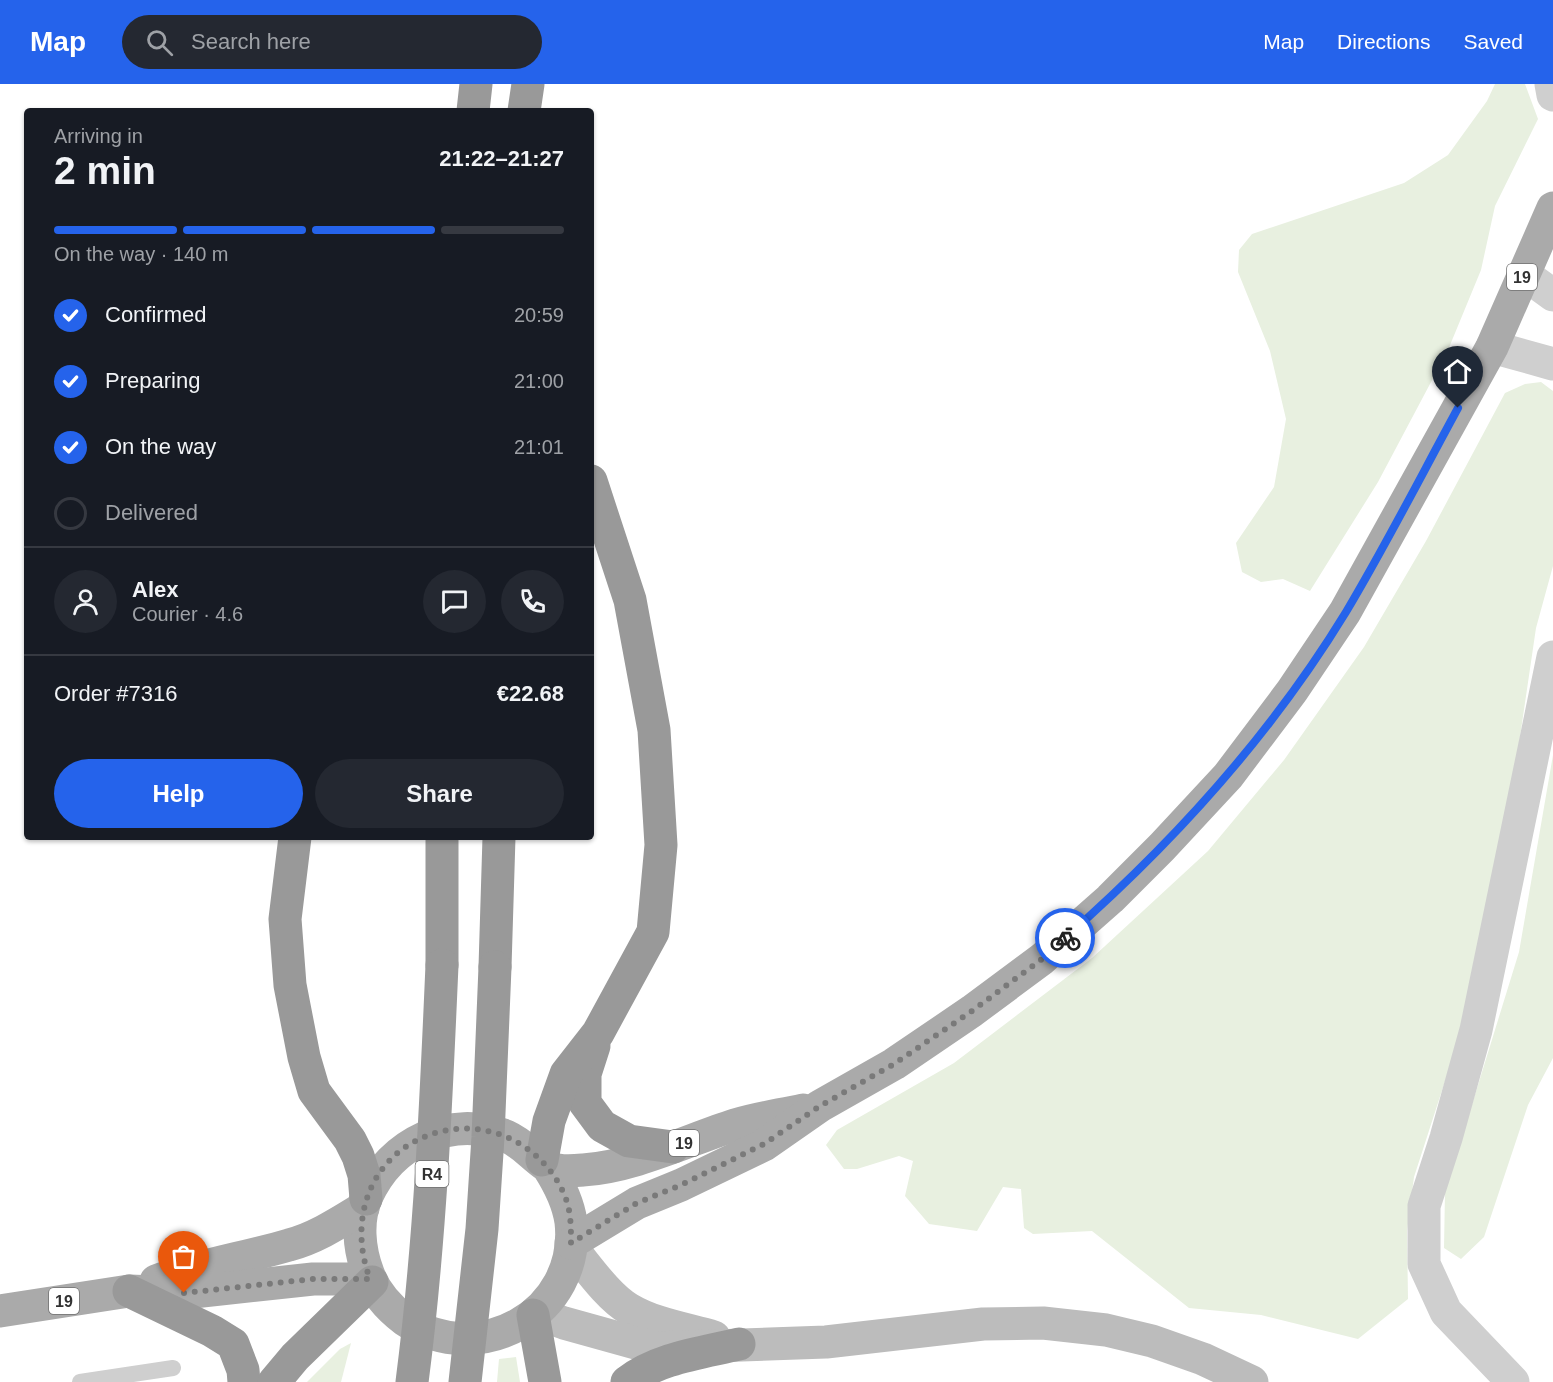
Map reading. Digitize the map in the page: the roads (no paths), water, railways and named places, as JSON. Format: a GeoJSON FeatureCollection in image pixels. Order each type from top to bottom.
{"type":"FeatureCollection","features":[{"type":"Feature","properties":{"kind":"highway"},"geometry":{"type":"LineString","coordinates":[[473,108],[476,84]]}},
{"type":"Feature","properties":{"kind":"highway"},"geometry":{"type":"LineString","coordinates":[[524,108],[528,84]]}},
{"type":"Feature","properties":{"kind":"highway"},"geometry":{"type":"LineString","coordinates":[[534,84],[534,108]]}},
{"type":"Feature","properties":{"kind":"highway"},"geometry":{"type":"LineString","coordinates":[[545,1164],[549,1121],[566,1074],[598,1033],[653,932],[661,845],[654,730],[630,600],[594,490]]}},
{"type":"Feature","properties":{"kind":"highway"},"geometry":{"type":"LineString","coordinates":[[295,840],[285,919],[290,985],[304,1057],[314,1090],[350,1140],[358,1156],[364,1175],[364,1203]]}},
{"type":"Feature","properties":{"kind":"highway","name":"R4"},"geometry":{"type":"LineString","coordinates":[[412,1382],[429,1225],[435,1135],[442,965],[442,840]]}},
{"type":"Feature","properties":{"kind":"highway"},"geometry":{"type":"LineString","coordinates":[[465,1382],[473,1322],[483,1206],[499,840]]}},
{"type":"Feature","properties":{"kind":"highway"},"geometry":{"type":"LineString","coordinates":[[598,1033],[585,1074],[585,1103],[602,1126],[629,1141],[673,1147]]}},
{"type":"Feature","properties":{"kind":"highway"},"geometry":{"type":"LineString","coordinates":[[274,1382],[295,1357],[371,1281]]}},
{"type":"Feature","properties":{"kind":"highway"},"geometry":{"type":"LineString","coordinates":[[129,1291],[212,1331],[233,1344],[243,1370],[244,1382]]}},
{"type":"Feature","properties":{"kind":"highway"},"geometry":{"type":"LineString","coordinates":[[535,1314],[545,1382]]}},
{"type":"Feature","properties":{"kind":"highway"},"geometry":{"type":"LineString","coordinates":[[627,1382],[640,1372],[660,1363],[739,1344]]}},
{"type":"Feature","properties":{"kind":"main road","name":"19"},"geometry":{"type":"LineString","coordinates":[[571,1245],[637,1203],[681,1185],[764,1144],[820,1106],[894,1064],[972,1011],[1042,959],[1110,899],[1162,847],[1228,776],[1292,691],[1346,612],[1492,347],[1553,208]]}},
{"type":"Feature","properties":{"kind":"main road","name":"19"},"geometry":{"type":"LineString","coordinates":[[545,1164],[563,1170],[610,1167],[738,1124],[820,1106]]}},
{"type":"Feature","properties":{"kind":"main road"},"geometry":{"type":"LineString","coordinates":[[464,1128],[486,1130],[506,1136],[525,1147],[545,1164],[559,1184],[567,1203],[571,1222],[571,1245],[567,1265],[559,1283],[549,1299],[535,1314],[515,1327],[486,1337],[454,1339],[434,1335],[415,1326],[383,1300],[371,1281],[360,1244],[364,1203],[375,1180],[388,1162],[404,1148],[423,1137],[443,1131],[464,1128]]}},
{"type":"Feature","properties":{"kind":"main road","name":"19"},"geometry":{"type":"LineString","coordinates":[[129,1291],[181,1272],[291,1245],[325,1231],[364,1203]]}},
{"type":"Feature","properties":{"kind":"main road","name":"19"},"geometry":{"type":"LineString","coordinates":[[0,1311],[129,1291],[184,1293],[313,1279],[371,1281]]}},
{"type":"Feature","properties":{"kind":"street"},"geometry":{"type":"LineString","coordinates":[[1551,84],[1553,95]]}},
{"type":"Feature","properties":{"kind":"street"},"geometry":{"type":"LineString","coordinates":[[1524,274],[1553,296]]}},
{"type":"Feature","properties":{"kind":"street"},"geometry":{"type":"LineString","coordinates":[[1492,347],[1553,364]]}},
{"type":"Feature","properties":{"kind":"street"},"geometry":{"type":"LineString","coordinates":[[1513,1382],[1446,1312],[1424,1264],[1424,1206],[1446,1138],[1476,1030],[1553,657]]}},
{"type":"Feature","properties":{"kind":"street"},"geometry":{"type":"LineString","coordinates":[[571,1245],[606,1289],[627,1308],[642,1316],[739,1344]]}},
{"type":"Feature","properties":{"kind":"street"},"geometry":{"type":"LineString","coordinates":[[535,1314],[654,1348],[826,1342],[983,1324],[1043,1323],[1106,1330],[1152,1341],[1203,1359],[1252,1382]]}},
{"type":"Feature","properties":{"kind":"lane"},"geometry":{"type":"LineString","coordinates":[[80,1382],[173,1368]]}}]}
